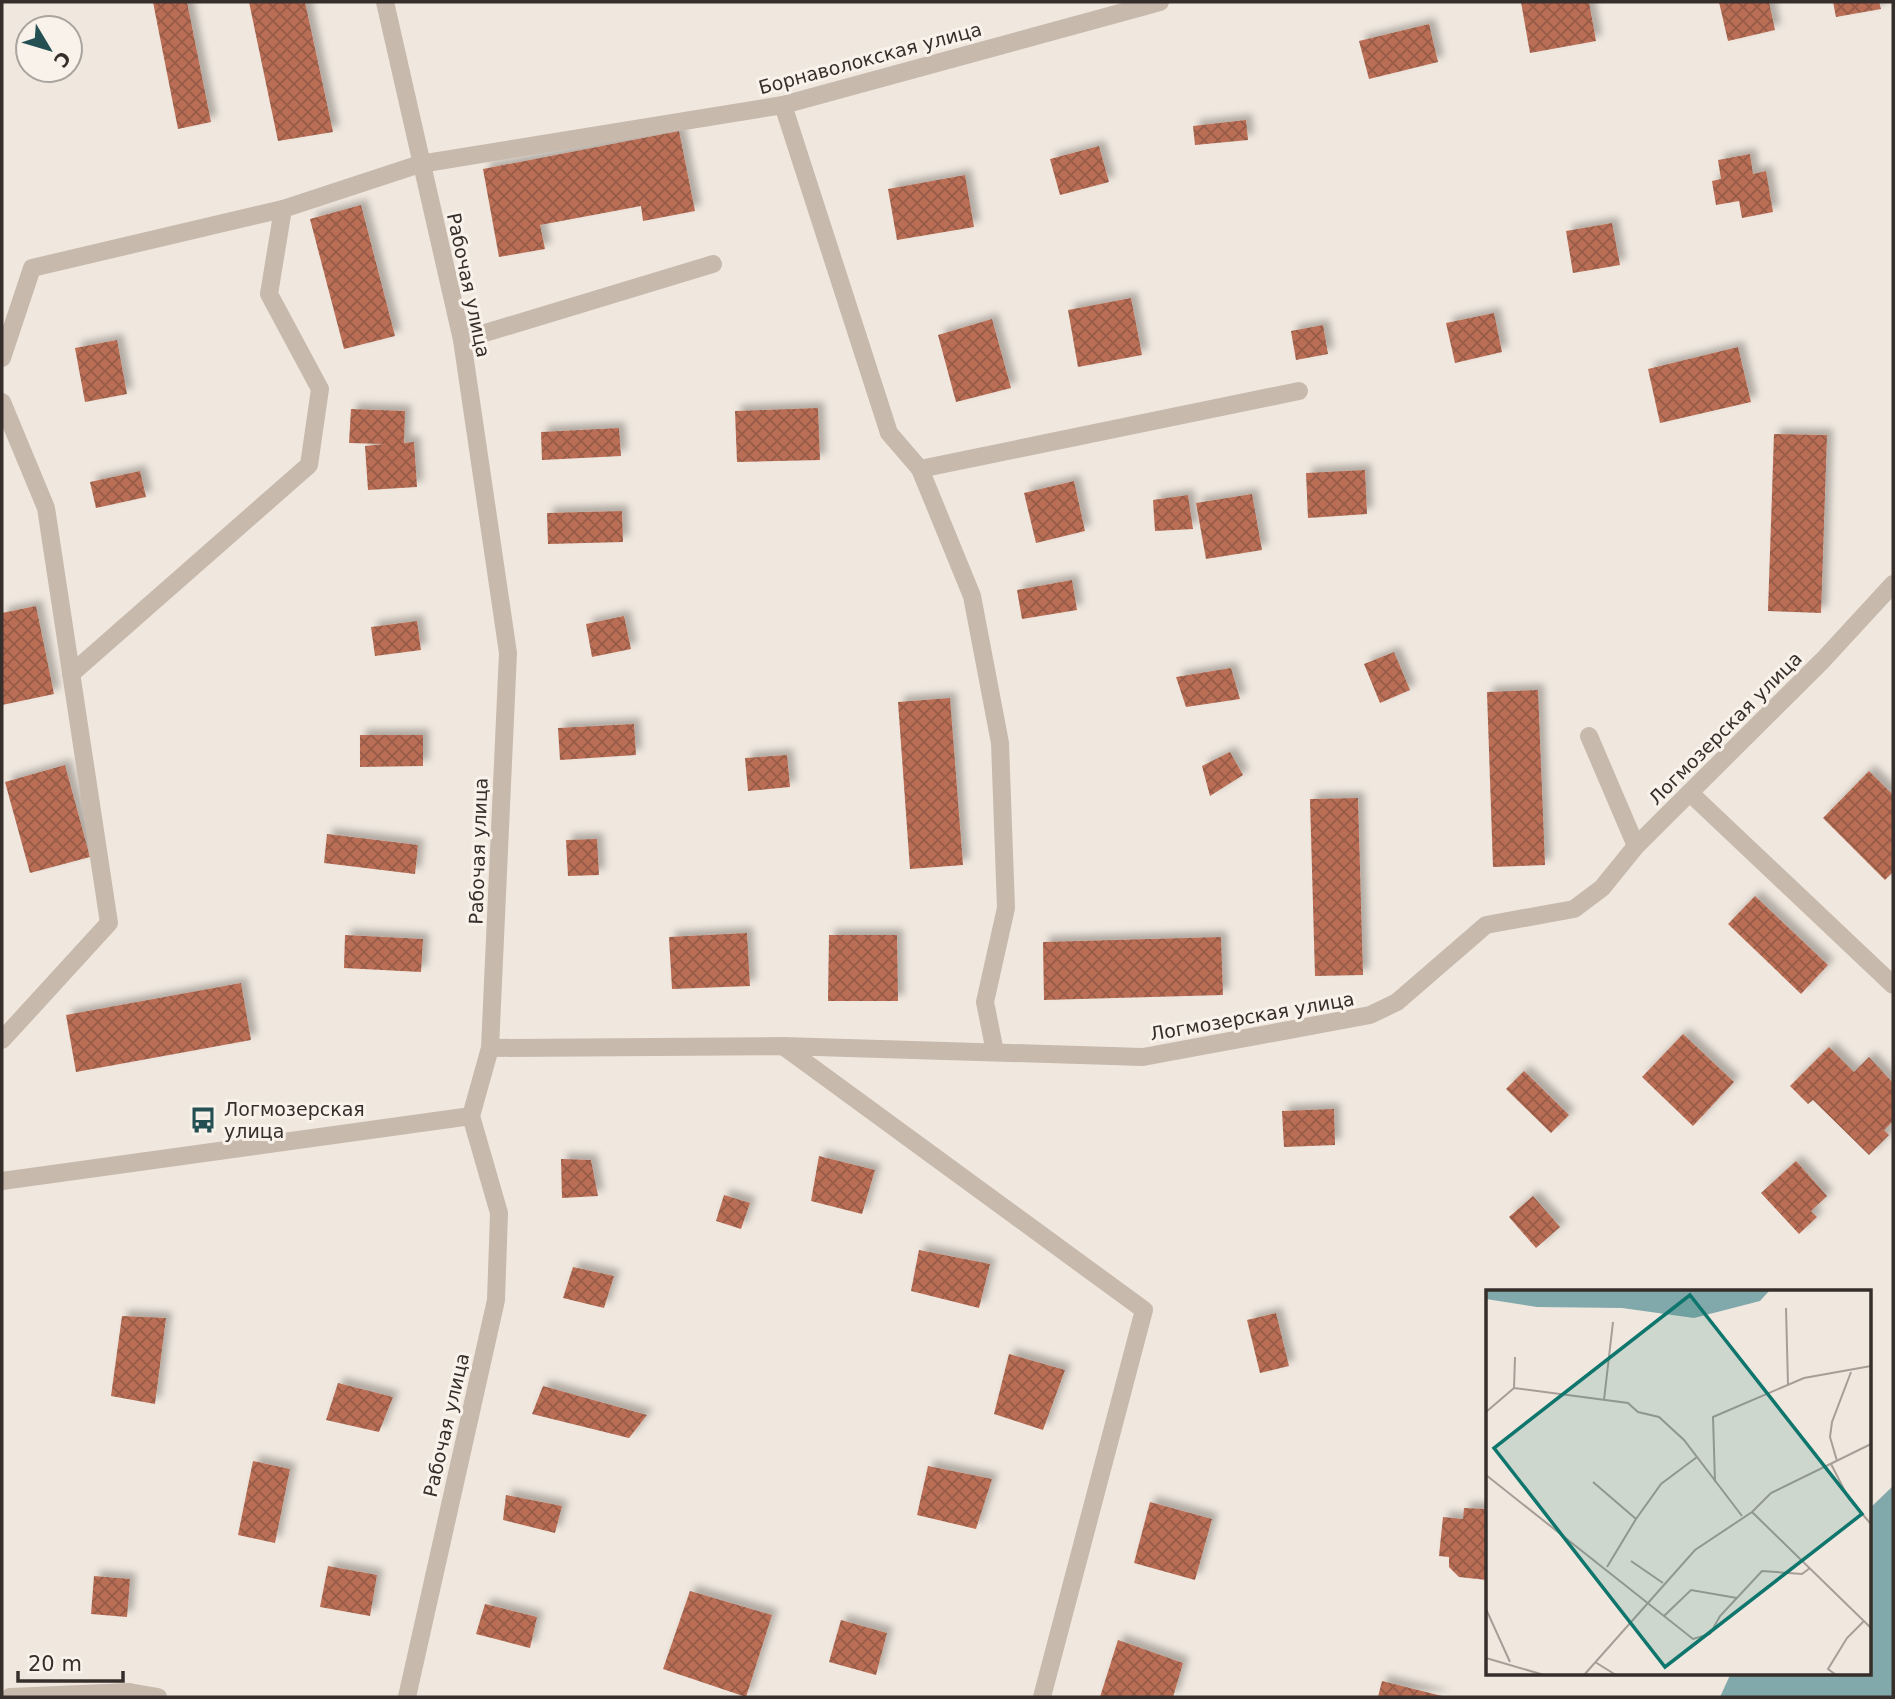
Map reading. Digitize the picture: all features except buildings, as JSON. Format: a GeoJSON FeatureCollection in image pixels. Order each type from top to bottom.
{"type":"FeatureCollection","features":[{"type":"Feature","properties":{"kind":"street","name":"Рабочая улица"},"geometry":{"type":"LineString","coordinates":[[385,2],[461,340],[508,653],[490,1048],[471,1116],[499,1213],[496,1300],[407,1697]]}},
{"type":"Feature","properties":{"kind":"street","name":"Борнаволокская улица"},"geometry":{"type":"LineString","coordinates":[[2,358],[32,268],[283,209],[420,164],[783,105],[1160,2]]}},
{"type":"Feature","properties":{"kind":"street"},"geometry":{"type":"LineString","coordinates":[[783,105],[889,433],[920,469],[972,596],[1000,743],[1006,908],[985,1002],[995,1052]]}},
{"type":"Feature","properties":{"kind":"street"},"geometry":{"type":"LineString","coordinates":[[71,674],[309,465],[320,389],[269,294],[283,209]]}},
{"type":"Feature","properties":{"kind":"street"},"geometry":{"type":"LineString","coordinates":[[461,340],[713,264]]}},
{"type":"Feature","properties":{"kind":"street"},"geometry":{"type":"LineString","coordinates":[[920,469],[1299,391]]}},
{"type":"Feature","properties":{"kind":"street"},"geometry":{"type":"LineString","coordinates":[[2,402],[46,508],[109,923],[2,1040]]}},
{"type":"Feature","properties":{"kind":"street","name":"Логмозерская улица"},"geometry":{"type":"LineString","coordinates":[[490,1048],[783,1046],[1143,1057],[1370,1015],[1397,1002],[1486,925],[1574,909],[1602,888],[1636,846],[1823,660],[1893,583]]}},
{"type":"Feature","properties":{"kind":"street"},"geometry":{"type":"LineString","coordinates":[[1589,736],[1636,846]]}},
{"type":"Feature","properties":{"kind":"street"},"geometry":{"type":"LineString","coordinates":[[1690,793],[1893,985]]}},
{"type":"Feature","properties":{"kind":"street"},"geometry":{"type":"LineString","coordinates":[[783,1046],[1144,1310],[1042,1697]]}},
{"type":"Feature","properties":{"kind":"street"},"geometry":{"type":"LineString","coordinates":[[2,1181],[471,1116]]}},
{"type":"Feature","properties":{"kind":"street"},"geometry":{"type":"LineString","coordinates":[[9,1697],[130,1692],[158,1697]]}},
{"type":"Feature","properties":{"kind":"water"},"geometry":{"type":"Polygon","coordinates":[[[1893,1486],[1893,1697],[1720,1697],[1731,1674],[1870,1674],[1870,1508],[1893,1486]]]}},
{"type":"Feature","properties":{"kind":"place","name":"Логмозерская улица"},"geometry":{"type":"Point","coordinates":[203,1120]}}]}
